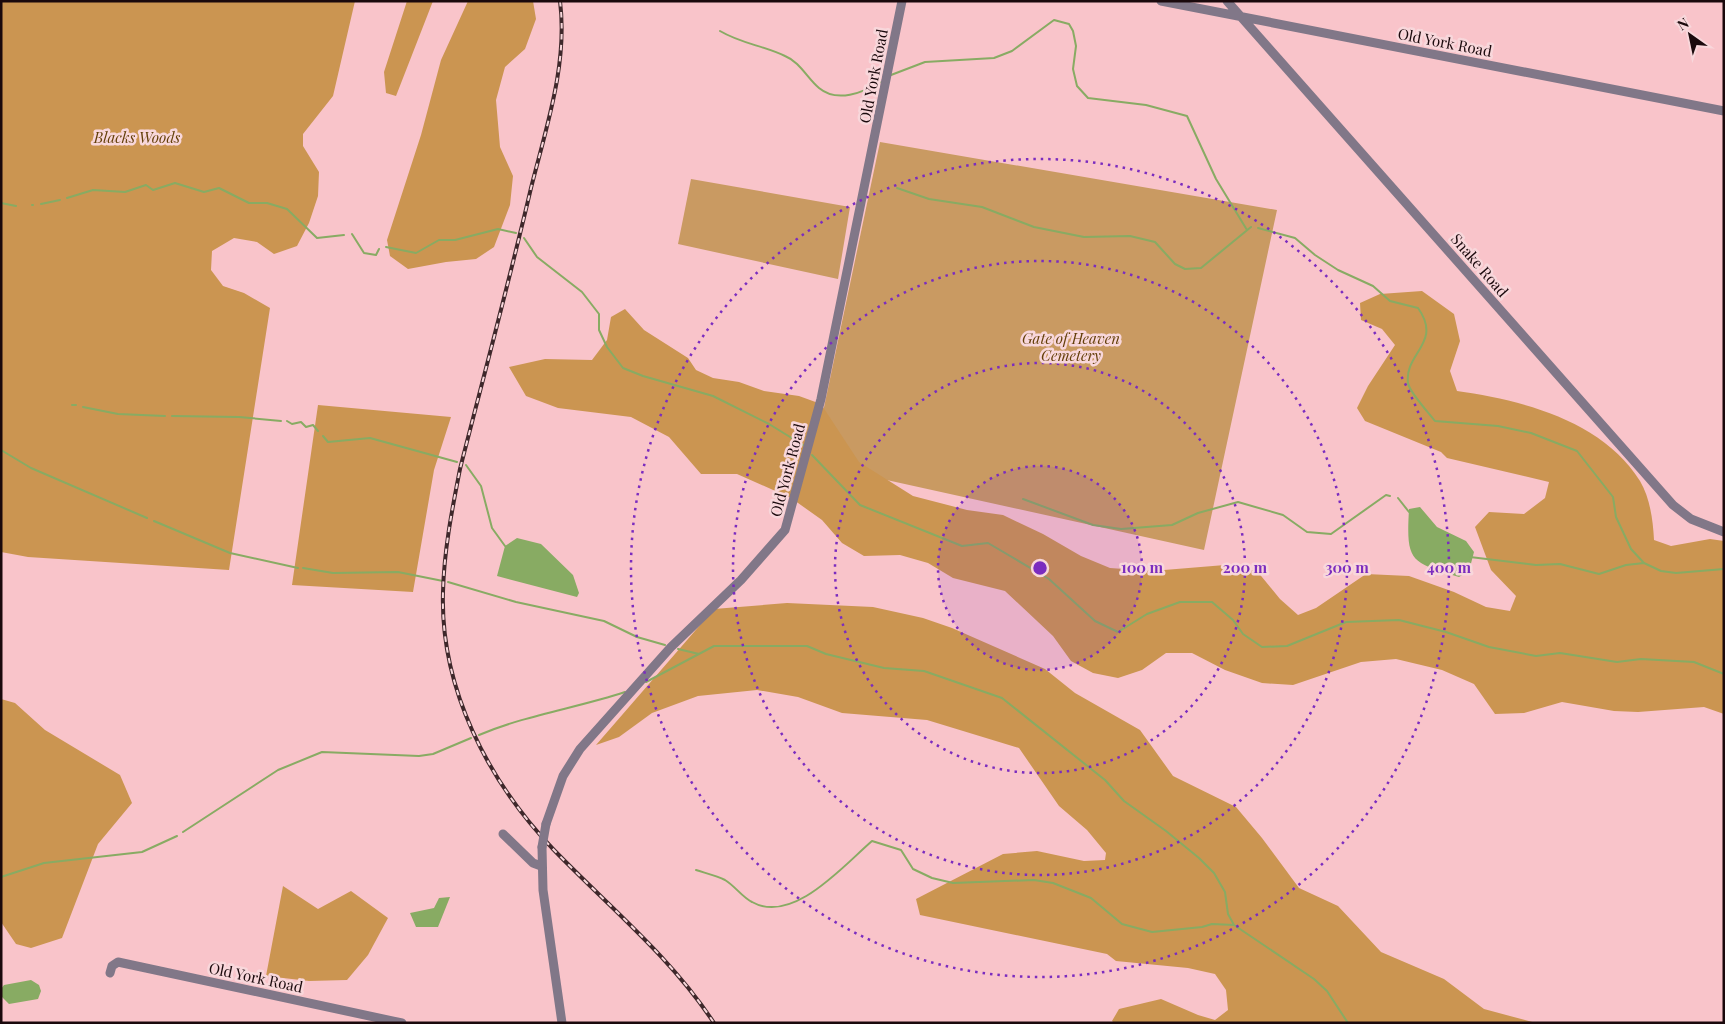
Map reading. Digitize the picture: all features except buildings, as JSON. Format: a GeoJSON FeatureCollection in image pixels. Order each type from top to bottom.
{"type":"FeatureCollection","features":[{"type":"Feature","properties":{"kind":"street","name":"Old York Road"},"geometry":{"type":"LineString","coordinates":[[562,1023],[541,866],[546,824],[563,776],[580,749],[671,647],[741,580],[785,530],[821,399],[902,1]]}},
{"type":"Feature","properties":{"kind":"street","name":"Old York Road"},"geometry":{"type":"LineString","coordinates":[[1161,1],[1724,111]]}},
{"type":"Feature","properties":{"kind":"street","name":"Snake Road"},"geometry":{"type":"LineString","coordinates":[[1227,1],[1674,505],[1691,519],[1724,532]]}},
{"type":"Feature","properties":{"kind":"street"},"geometry":{"type":"LineString","coordinates":[[503,834],[533,863],[541,866]]}},
{"type":"Feature","properties":{"kind":"street","name":"Old York Road"},"geometry":{"type":"LineString","coordinates":[[110,973],[112,966],[118,962],[402,1023]]}},
{"type":"Feature","properties":{"kind":"green space","name":"Blacks Woods"},"geometry":{"type":"Polygon","coordinates":[[[1,1],[355,1],[333,96],[303,134],[303,146],[319,172],[318,196],[309,223],[297,246],[274,254],[257,242],[234,238],[212,251],[211,270],[223,286],[244,293],[270,308],[229,570],[28,557],[1,552],[1,1]]]}},
{"type":"Feature","properties":{"kind":"green space"},"geometry":{"type":"Polygon","coordinates":[[[407,1],[433,1],[396,96],[386,93],[384,72],[407,1]]]}},
{"type":"Feature","properties":{"kind":"green space"},"geometry":{"type":"Polygon","coordinates":[[[468,1],[533,1],[536,19],[525,49],[505,67],[496,100],[500,147],[513,176],[510,205],[494,247],[476,259],[408,269],[390,256],[387,240],[421,135],[441,60],[468,1]]]}},
{"type":"Feature","properties":{"kind":"green space","name":"Gate of Heaven Cemetery"},"geometry":{"type":"Polygon","coordinates":[[[880,142],[1277,210],[1204,550],[855,473],[823,412],[880,142]]]}},
{"type":"Feature","properties":{"kind":"green space"},"geometry":{"type":"Polygon","coordinates":[[[691,179],[850,207],[838,279],[678,244],[691,179]]]}},
{"type":"Feature","properties":{"kind":"green space"},"geometry":{"type":"Polygon","coordinates":[[[1422,291],[1454,314],[1460,341],[1450,371],[1457,391],[1508,400],[1534,408],[1559,417],[1605,443],[1624,460],[1640,481],[1650,509],[1654,540],[1671,546],[1710,539],[1724,541],[1724,714],[1704,707],[1638,712],[1614,711],[1562,702],[1524,713],[1495,714],[1474,684],[1442,670],[1396,659],[1361,662],[1293,685],[1262,683],[1225,670],[1192,653],[1166,653],[1142,670],[1118,678],[1093,673],[1071,661],[1053,636],[1005,591],[953,578],[928,563],[900,555],[864,556],[842,543],[822,520],[791,498],[737,474],[701,474],[669,437],[631,417],[558,408],[526,396],[509,367],[545,359],[592,360],[607,340],[611,317],[625,309],[644,330],[688,358],[696,370],[713,378],[739,382],[764,391],[799,396],[821,404],[859,462],[913,496],[967,510],[1003,515],[1043,534],[1081,556],[1110,568],[1152,571],[1225,565],[1257,571],[1280,599],[1298,615],[1316,608],[1366,574],[1409,576],[1454,592],[1486,607],[1510,611],[1516,596],[1491,570],[1475,527],[1489,512],[1524,514],[1545,498],[1549,482],[1447,458],[1441,452],[1365,421],[1357,408],[1368,386],[1395,345],[1382,329],[1361,320],[1360,303],[1380,294],[1422,291]]]}},
{"type":"Feature","properties":{"kind":"green space"},"geometry":{"type":"Polygon","coordinates":[[[318,405],[451,417],[434,470],[413,592],[292,585],[318,405]]]}},
{"type":"Feature","properties":{"kind":"green space"},"geometry":{"type":"Polygon","coordinates":[[[787,603],[873,607],[923,618],[952,628],[1045,669],[1075,693],[1140,730],[1173,776],[1236,807],[1299,888],[1338,906],[1381,952],[1444,979],[1484,1009],[1536,1023],[1114,1023],[1112,1021],[1119,1009],[1161,999],[1198,1015],[1215,1020],[1228,1010],[1226,990],[1215,974],[1188,968],[1116,961],[1107,954],[920,915],[916,899],[1003,854],[1037,851],[1084,861],[1105,860],[1106,853],[1087,830],[1059,806],[1019,748],[927,720],[842,713],[798,697],[757,690],[698,696],[652,713],[619,737],[596,745],[714,609],[787,603]]]}},
{"type":"Feature","properties":{"kind":"green space"},"geometry":{"type":"Polygon","coordinates":[[[1,699],[15,703],[45,730],[120,775],[132,803],[98,844],[62,938],[31,948],[16,944],[1,922],[1,699]]]}},
{"type":"Feature","properties":{"kind":"green space"},"geometry":{"type":"Polygon","coordinates":[[[283,886],[318,909],[351,891],[388,918],[368,955],[347,980],[309,981],[266,976],[283,886]]]}},
{"type":"Feature","properties":{"kind":"shaded area"},"geometry":{"type":"Polygon","coordinates":[[[1420,507],[1437,527],[1466,541],[1474,552],[1469,571],[1459,577],[1430,568],[1414,557],[1409,540],[1409,509],[1420,507]]]}},
{"type":"Feature","properties":{"kind":"shaded area"},"geometry":{"type":"Polygon","coordinates":[[[517,538],[541,544],[573,575],[579,593],[577,597],[497,576],[505,546],[517,538]]]}},
{"type":"Feature","properties":{"kind":"shaded area"},"geometry":{"type":"Polygon","coordinates":[[[450,897],[438,927],[416,927],[410,913],[434,908],[439,898],[450,897]]]}},
{"type":"Feature","properties":{"kind":"shaded area"},"geometry":{"type":"Polygon","coordinates":[[[31,980],[39,985],[41,991],[38,999],[9,1004],[2,997],[1,989],[4,985],[31,980]]]}},
{"type":"Feature","properties":{"kind":"waterway"},"geometry":{"type":"LineString","coordinates":[[891,75],[925,62],[994,58],[1012,51],[1054,20],[1069,24],[1073,31],[1076,46],[1073,69],[1077,86],[1088,98],[1146,105],[1187,116],[1216,179],[1247,230]]}},
{"type":"Feature","properties":{"kind":"waterway"},"geometry":{"type":"LineString","coordinates":[[720,31],[736,39],[777,52],[790,59],[819,88],[834,95],[842,96],[858,93],[880,82]]}},
{"type":"Feature","properties":{"kind":"waterway"},"geometry":{"type":"LineString","coordinates":[[67,198],[93,190],[125,192],[146,185],[153,190],[175,183],[204,192],[219,188],[249,203],[267,203],[287,209],[317,238],[344,235]]}},
{"type":"Feature","properties":{"kind":"waterway"},"geometry":{"type":"LineString","coordinates":[[897,188],[929,199],[982,207],[1034,227],[1084,237],[1130,236],[1155,242],[1175,264],[1185,269],[1201,268],[1251,227]]}},
{"type":"Feature","properties":{"kind":"waterway"},"geometry":{"type":"LineString","coordinates":[[41,204],[60,200]]}},
{"type":"Feature","properties":{"kind":"waterway"},"geometry":{"type":"LineString","coordinates":[[1,203],[16,206]]}},
{"type":"Feature","properties":{"kind":"waterway"},"geometry":{"type":"LineString","coordinates":[[1258,228],[1295,238],[1315,255],[1338,270],[1373,286],[1390,301],[1418,308],[1425,320],[1425,339],[1411,364],[1408,373],[1408,383],[1415,397],[1435,421],[1498,426],[1531,433],[1577,451],[1613,497],[1616,517],[1631,549],[1644,563],[1661,571],[1676,573],[1724,569]]}},
{"type":"Feature","properties":{"kind":"waterway"},"geometry":{"type":"LineString","coordinates":[[386,247],[416,253],[439,240],[455,240],[498,229],[516,233]]}},
{"type":"Feature","properties":{"kind":"waterway"},"geometry":{"type":"LineString","coordinates":[[352,234],[364,253],[376,255],[379,249]]}},
{"type":"Feature","properties":{"kind":"waterway"},"geometry":{"type":"LineString","coordinates":[[524,238],[537,257],[582,292],[599,314],[599,330],[607,347],[623,368],[643,376],[713,396],[769,424],[803,445]]}},
{"type":"Feature","properties":{"kind":"waterway"},"geometry":{"type":"LineString","coordinates":[[83,407],[118,414],[165,416]]}},
{"type":"Feature","properties":{"kind":"waterway"},"geometry":{"type":"LineString","coordinates":[[172,416],[239,417],[281,421]]}},
{"type":"Feature","properties":{"kind":"waterway"},"geometry":{"type":"LineString","coordinates":[[287,421],[292,424],[301,422],[306,427],[313,425],[318,431]]}},
{"type":"Feature","properties":{"kind":"waterway"},"geometry":{"type":"LineString","coordinates":[[323,436],[328,442],[370,438],[457,462]]}},
{"type":"Feature","properties":{"kind":"waterway"},"geometry":{"type":"LineString","coordinates":[[1,450],[31,468],[147,518]]}},
{"type":"Feature","properties":{"kind":"waterway"},"geometry":{"type":"LineString","coordinates":[[812,455],[860,505],[962,546],[988,543],[1049,579],[1095,621],[1118,632],[1147,614],[1180,602],[1212,602],[1233,620],[1243,634],[1262,647],[1287,646],[1346,622],[1399,620],[1446,632],[1489,647],[1536,656],[1560,653],[1617,662],[1641,659],[1694,662],[1724,674]]}},
{"type":"Feature","properties":{"kind":"waterway"},"geometry":{"type":"LineString","coordinates":[[466,465],[481,486],[492,528],[505,546]]}},
{"type":"Feature","properties":{"kind":"waterway"},"geometry":{"type":"LineString","coordinates":[[1023,499],[1093,525],[1121,529],[1172,525],[1198,513],[1238,502],[1283,515],[1307,532],[1331,534],[1386,495],[1390,496]]}},
{"type":"Feature","properties":{"kind":"waterway"},"geometry":{"type":"LineString","coordinates":[[1398,498],[1409,512]]}},
{"type":"Feature","properties":{"kind":"waterway"},"geometry":{"type":"LineString","coordinates":[[154,521],[230,553],[298,568]]}},
{"type":"Feature","properties":{"kind":"waterway"},"geometry":{"type":"LineString","coordinates":[[1470,557],[1536,565],[1560,564],[1599,574],[1626,565],[1644,563]]}},
{"type":"Feature","properties":{"kind":"waterway"},"geometry":{"type":"LineString","coordinates":[[303,568],[333,573],[398,572],[443,581]]}},
{"type":"Feature","properties":{"kind":"waterway"},"geometry":{"type":"LineString","coordinates":[[448,582],[516,602],[604,621],[637,637],[665,645]]}},
{"type":"Feature","properties":{"kind":"waterway"},"geometry":{"type":"LineString","coordinates":[[646,682],[714,646],[807,646],[826,654],[884,668],[924,671],[1002,698],[1105,780],[1124,801],[1166,831],[1199,858],[1214,873],[1225,892],[1228,914],[1234,925],[1314,979],[1327,991],[1348,1023]]}},
{"type":"Feature","properties":{"kind":"waterway"},"geometry":{"type":"LineString","coordinates":[[678,649],[699,654]]}},
{"type":"Feature","properties":{"kind":"waterway"},"geometry":{"type":"LineString","coordinates":[[479,735],[515,722],[625,692]]}},
{"type":"Feature","properties":{"kind":"waterway"},"geometry":{"type":"LineString","coordinates":[[183,832],[278,770],[322,752],[419,756],[433,754],[471,738]]}},
{"type":"Feature","properties":{"kind":"waterway"},"geometry":{"type":"LineString","coordinates":[[1,877],[44,863],[142,852],[177,836]]}},
{"type":"Feature","properties":{"kind":"waterway"},"geometry":{"type":"LineString","coordinates":[[696,870],[725,880],[752,902],[768,907],[784,906],[801,899],[817,889],[872,841],[901,850],[913,869],[932,878],[953,883],[1034,880],[1053,883],[1091,898],[1122,924],[1152,932],[1202,927],[1212,924],[1234,925]]}},
{"type":"Feature","properties":{"kind":"railway"},"geometry":{"type":"LineString","coordinates":[[560,1],[561,48],[554,96],[460,469],[454,500],[444,576],[444,628],[459,698],[472,731],[508,794],[553,849],[638,932],[678,976],[714,1023]]}}]}
